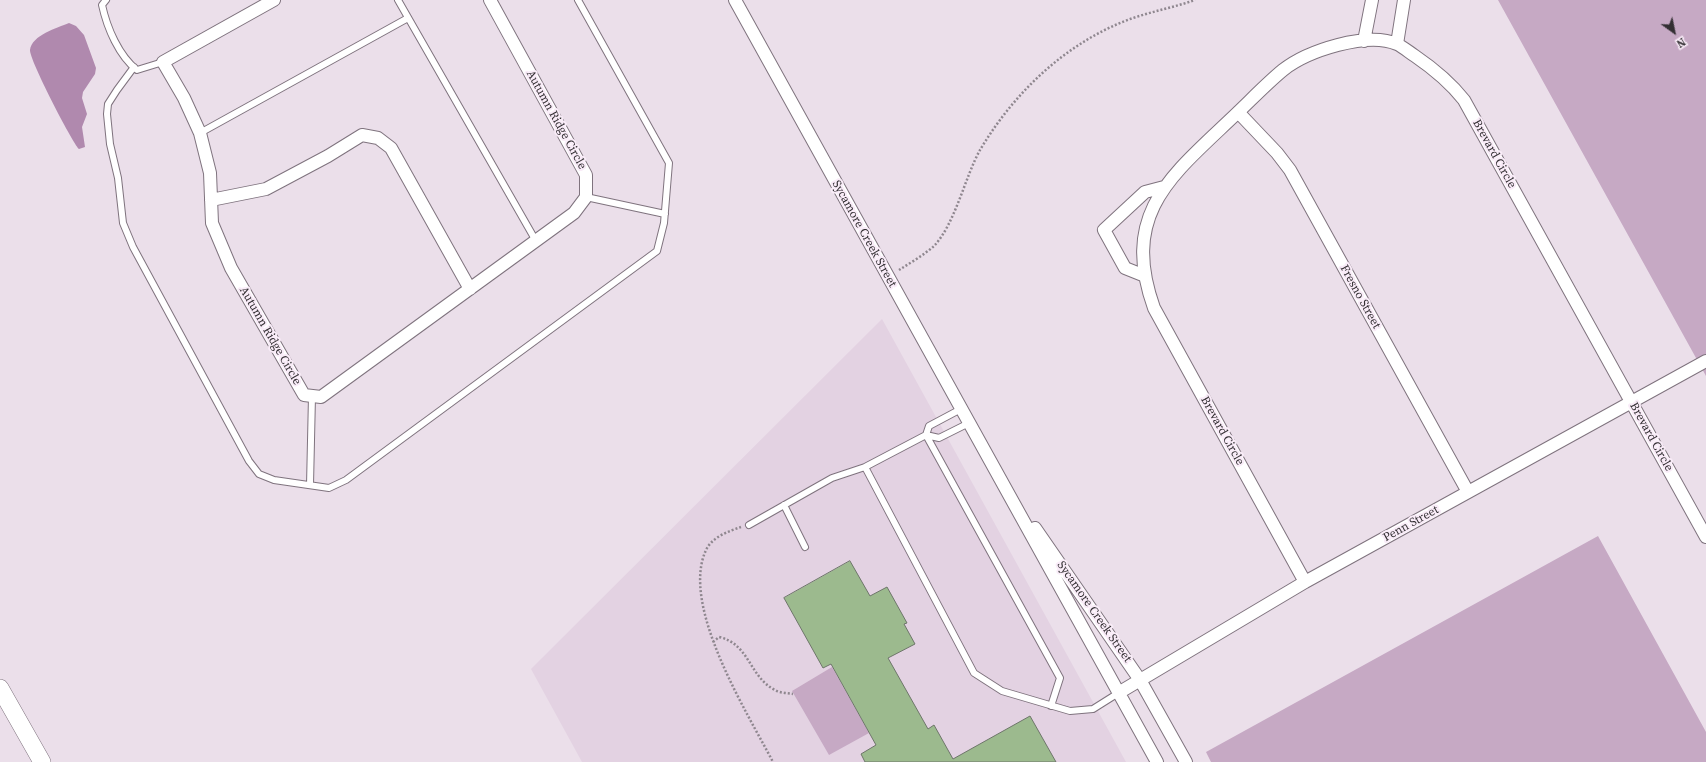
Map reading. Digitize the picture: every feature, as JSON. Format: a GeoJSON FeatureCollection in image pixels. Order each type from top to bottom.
{"type":"FeatureCollection","features":[{"type":"Feature","properties":{"kind":"main road"},"geometry":{"type":"LineString","coordinates":[[0,688],[42,762]]}},
{"type":"Feature","properties":{"kind":"street"},"geometry":{"type":"LineString","coordinates":[[164,62],[274,0]]}},
{"type":"Feature","properties":{"kind":"street","name":"Autumn Ridge Circle"},"geometry":{"type":"LineString","coordinates":[[164,62],[184,98],[200,133],[210,173],[212,223],[231,268],[304,395],[321,397],[574,213],[586,197],[586,175],[490,0]]}},
{"type":"Feature","properties":{"kind":"street","name":"Sycamore Creek Street"},"geometry":{"type":"LineString","coordinates":[[735,0],[961,409],[1120,692],[1157,762]]}},
{"type":"Feature","properties":{"kind":"street"},"geometry":{"type":"LineString","coordinates":[[1364,41],[1372,0]]}},
{"type":"Feature","properties":{"kind":"street"},"geometry":{"type":"LineString","coordinates":[[1397,44],[1404,0]]}},
{"type":"Feature","properties":{"kind":"street","name":"Brevard Circle"},"geometry":{"type":"LineString","coordinates":[[1306,582],[1154,308],[1145,276],[1143,244],[1147,224],[1154,205],[1164,187],[1176,171],[1283,70],[1302,58],[1319,50],[1364,41],[1379,40],[1397,44],[1436,70],[1451,84],[1464,100],[1706,537]]}},
{"type":"Feature","properties":{"kind":"street","name":"Fresno Street"},"geometry":{"type":"LineString","coordinates":[[1238,112],[1290,170],[1468,492]]}},
{"type":"Feature","properties":{"kind":"street"},"geometry":{"type":"LineString","coordinates":[[211,200],[266,190],[328,156],[362,135],[378,138],[391,148],[470,288]]}},
{"type":"Feature","properties":{"kind":"street"},"geometry":{"type":"LineString","coordinates":[[1145,276],[1125,268],[1104,230],[1145,192],[1164,187]]}},
{"type":"Feature","properties":{"kind":"street","name":"Penn Street"},"geometry":{"type":"LineString","coordinates":[[1120,692],[1306,582],[1706,361]]}},
{"type":"Feature","properties":{"kind":"street","name":"Sycamore Creek Street"},"geometry":{"type":"LineString","coordinates":[[994,467],[1140,680],[1186,762]]}},
{"type":"Feature","properties":{"kind":"lane"},"geometry":{"type":"LineString","coordinates":[[106,0],[102,5],[105,18],[126,62],[137,70],[164,62]]}},
{"type":"Feature","properties":{"kind":"lane"},"geometry":{"type":"LineString","coordinates":[[398,0],[536,241]]}},
{"type":"Feature","properties":{"kind":"lane"},"geometry":{"type":"LineString","coordinates":[[134,67],[108,104],[107,114],[110,144],[118,178],[123,223],[133,247],[259,474],[274,480],[329,488],[346,480],[657,251],[665,214],[669,163],[578,0]]}},
{"type":"Feature","properties":{"kind":"lane"},"geometry":{"type":"LineString","coordinates":[[200,133],[408,18]]}},
{"type":"Feature","properties":{"kind":"lane"},"geometry":{"type":"LineString","coordinates":[[586,197],[665,214]]}},
{"type":"Feature","properties":{"kind":"lane"},"geometry":{"type":"LineString","coordinates":[[310,485],[312,396]]}},
{"type":"Feature","properties":{"kind":"lane"},"geometry":{"type":"LineString","coordinates":[[961,409],[929,426],[926,435],[1060,678],[1051,706]]}},
{"type":"Feature","properties":{"kind":"lane"},"geometry":{"type":"LineString","coordinates":[[749,525],[832,478],[864,467],[926,435],[939,438],[969,423]]}},
{"type":"Feature","properties":{"kind":"lane"},"geometry":{"type":"LineString","coordinates":[[864,467],[974,673],[1002,691],[1070,711],[1093,709],[1120,692]]}},
{"type":"Feature","properties":{"kind":"lane"},"geometry":{"type":"LineString","coordinates":[[784,505],[805,547]]}},
{"type":"Feature","properties":{"kind":"path"},"geometry":{"type":"LineString","coordinates":[[888,276],[911,262],[934,245],[948,224],[980,152],[999,121],[1026,88],[1068,52],[1094,36],[1133,18],[1195,0]]}},
{"type":"Feature","properties":{"kind":"path"},"geometry":{"type":"LineString","coordinates":[[749,525],[724,532],[706,548],[699,571],[699,584],[713,642],[734,688],[773,762]]}},
{"type":"Feature","properties":{"kind":"path"},"geometry":{"type":"LineString","coordinates":[[713,642],[719,637],[728,639],[743,652],[755,671],[767,685],[775,690],[793,694]]}},
{"type":"Feature","properties":{"kind":"shaded area"},"geometry":{"type":"Polygon","coordinates":[[[1498,0],[1706,0],[1706,376],[1498,0]]]}},
{"type":"Feature","properties":{"kind":"shaded area"},"geometry":{"type":"Polygon","coordinates":[[[69,23],[76,26],[84,35],[96,68],[95,74],[83,92],[82,98],[87,114],[82,127],[85,147],[79,149],[68,132],[36,68],[30,50],[35,40],[40,36],[69,23]]]}},
{"type":"Feature","properties":{"kind":"shaded area"},"geometry":{"type":"Polygon","coordinates":[[[882,319],[1126,762],[582,762],[531,669],[882,319]]]}},
{"type":"Feature","properties":{"kind":"shaded area"},"geometry":{"type":"Polygon","coordinates":[[[1598,536],[1706,732],[1706,762],[1211,762],[1206,752],[1598,536]]]}},
{"type":"Feature","properties":{"kind":"shaded area"},"geometry":{"type":"Polygon","coordinates":[[[832,667],[869,733],[829,755],[792,691],[832,667]]]}},
{"type":"Feature","properties":{"kind":"building"},"geometry":{"type":"Polygon","coordinates":[[[850,561],[870,596],[887,587],[907,623],[904,624],[915,644],[888,658],[928,729],[934,725],[953,759],[1030,716],[1056,762],[865,762],[861,754],[876,745],[831,664],[823,668],[784,598],[850,561]]]}}]}
